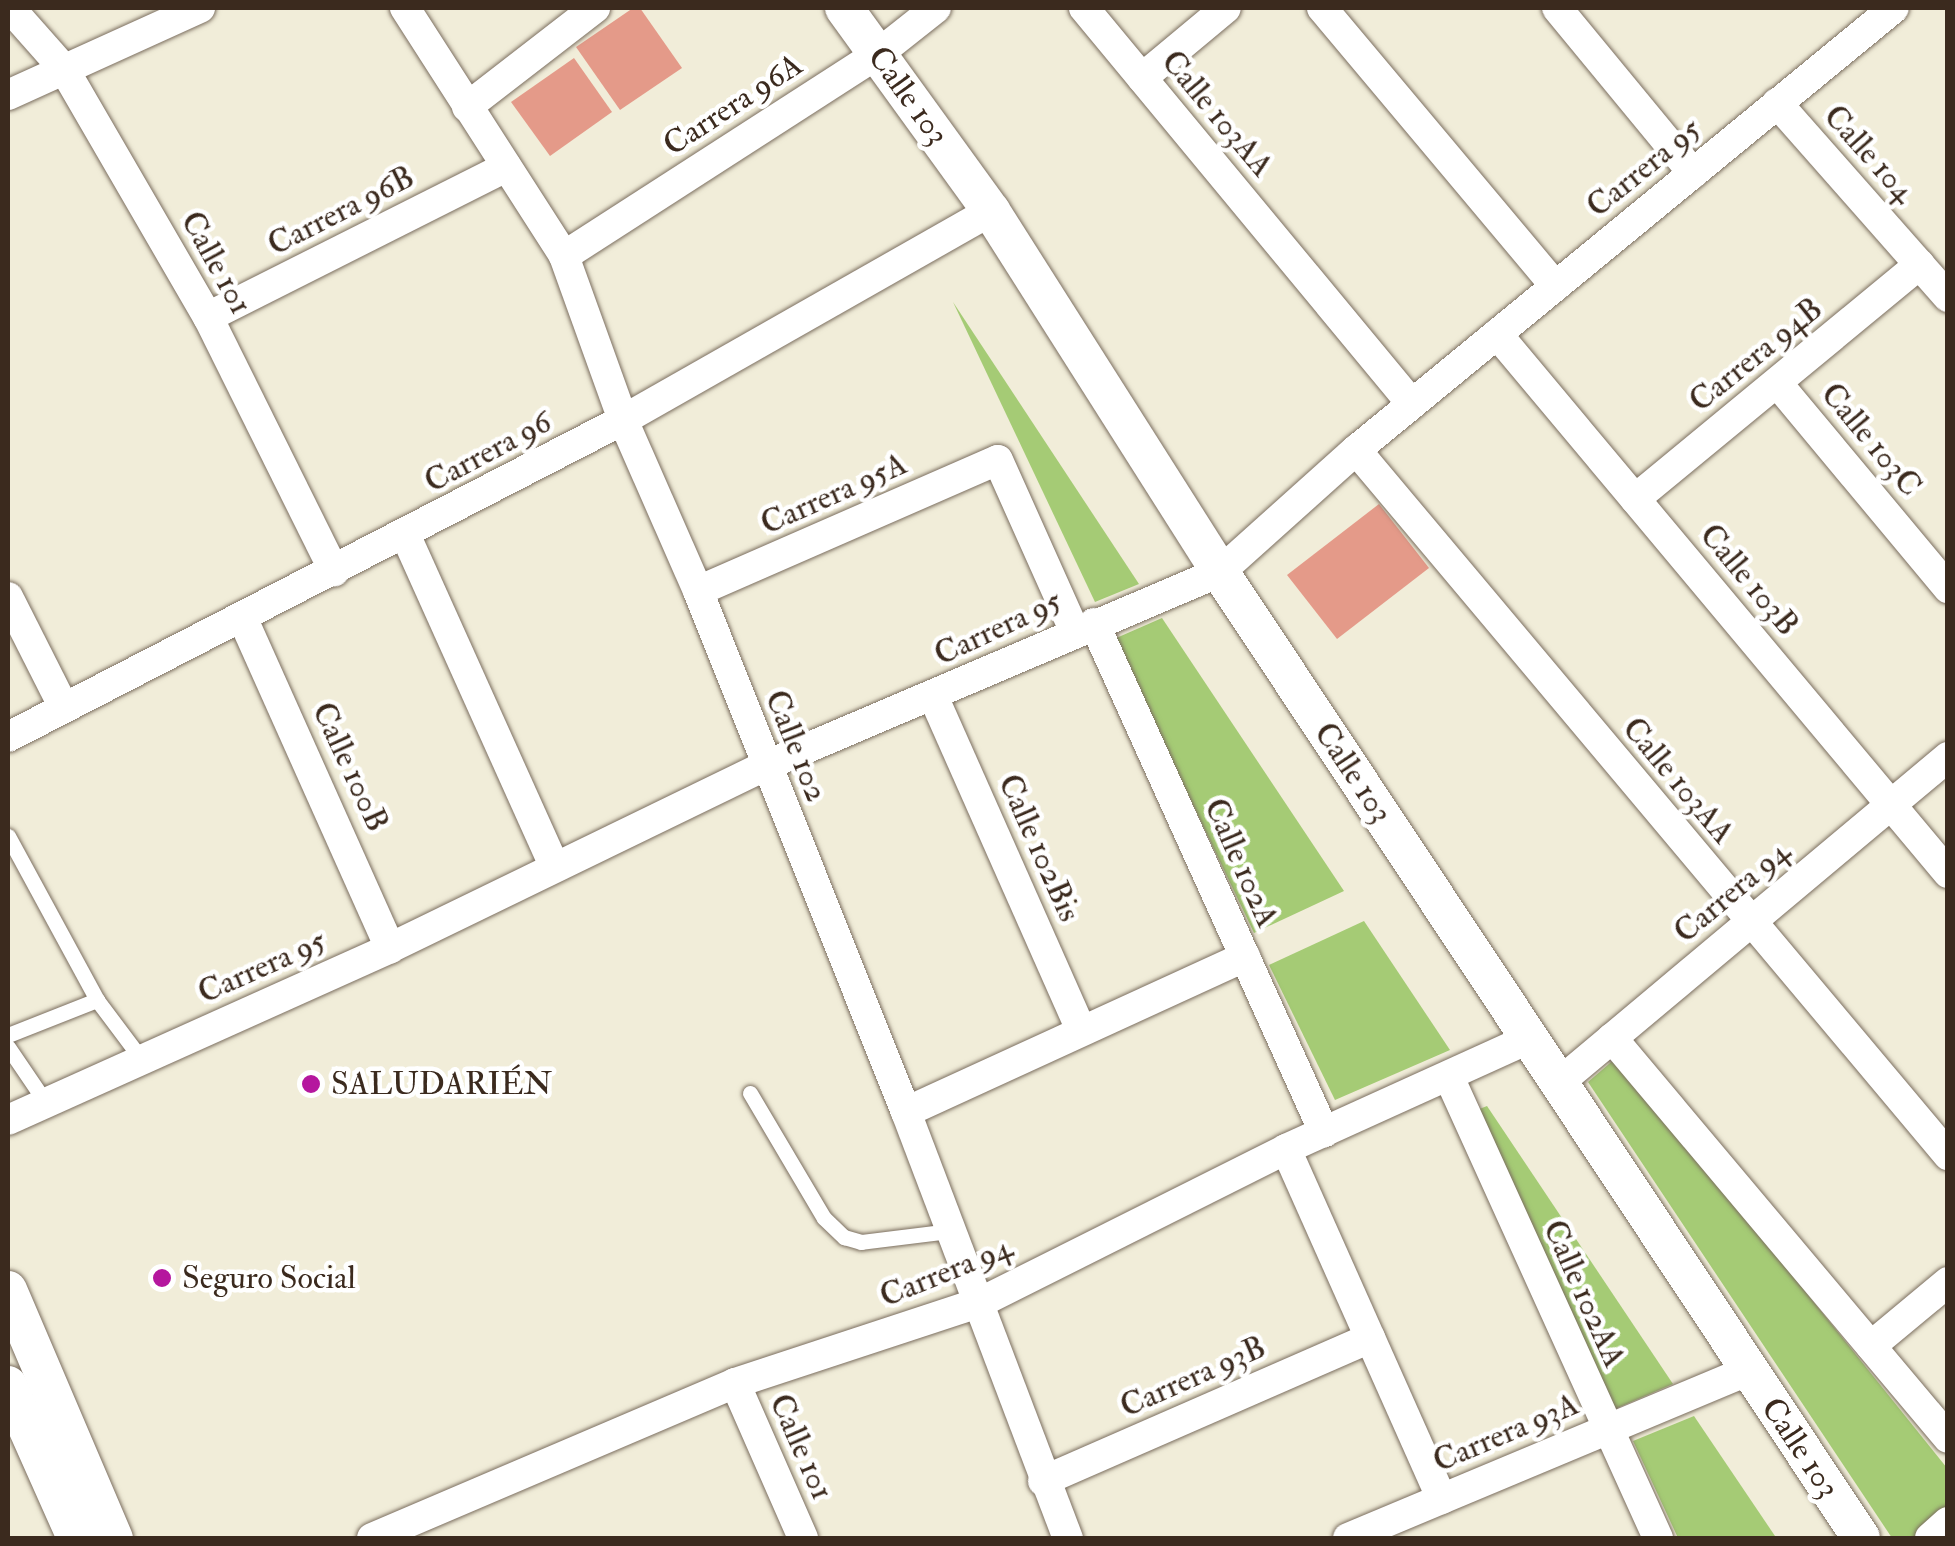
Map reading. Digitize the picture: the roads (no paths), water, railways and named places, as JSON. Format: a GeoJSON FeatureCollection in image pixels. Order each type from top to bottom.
{"type":"FeatureCollection","features":[{"type":"Feature","properties":{"kind":"street","name":"Calle 101"},"geometry":{"type":"LineString","coordinates":[[10,8],[64,69],[208,317],[334,571]]}},
{"type":"Feature","properties":{"kind":"street"},"geometry":{"type":"LineString","coordinates":[[8,95],[200,8]]}},
{"type":"Feature","properties":{"kind":"street","name":"Calle 102"},"geometry":{"type":"LineString","coordinates":[[405,8],[564,256],[623,420],[698,591],[906,1112],[1068,1538]]}},
{"type":"Feature","properties":{"kind":"street"},"geometry":{"type":"LineString","coordinates":[[467,108],[595,8]]}},
{"type":"Feature","properties":{"kind":"street","name":"Calle 103"},"geometry":{"type":"LineString","coordinates":[[844,8],[991,211],[1220,572],[1561,1081],[1851,1536]]}},
{"type":"Feature","properties":{"kind":"street","name":"Carrera 96A"},"geometry":{"type":"LineString","coordinates":[[564,256],[878,54],[936,8]]}},
{"type":"Feature","properties":{"kind":"street","name":"Calle 103AA"},"geometry":{"type":"LineString","coordinates":[[1084,8],[1412,404]]}},
{"type":"Feature","properties":{"kind":"street"},"geometry":{"type":"LineString","coordinates":[[1142,78],[1226,8]]}},
{"type":"Feature","properties":{"kind":"street"},"geometry":{"type":"LineString","coordinates":[[1322,8],[1555,286]]}},
{"type":"Feature","properties":{"kind":"street"},"geometry":{"type":"LineString","coordinates":[[1557,8],[1693,173]]}},
{"type":"Feature","properties":{"kind":"street","name":"Carrera 95"},"geometry":{"type":"LineString","coordinates":[[8,1120],[390,948],[765,766],[1220,572],[1356,450],[1894,8]]}},
{"type":"Feature","properties":{"kind":"street","name":"Calle 104"},"geometry":{"type":"LineString","coordinates":[[1777,104],[1948,297]]}},
{"type":"Feature","properties":{"kind":"street","name":"Carrera 96B"},"geometry":{"type":"LineString","coordinates":[[208,317],[506,167]]}},
{"type":"Feature","properties":{"kind":"street","name":"Carrera 96"},"geometry":{"type":"LineString","coordinates":[[8,737],[623,420],[991,211]]}},
{"type":"Feature","properties":{"kind":"street","name":"Carrera 94B"},"geometry":{"type":"LineString","coordinates":[[1635,499],[1920,264]]}},
{"type":"Feature","properties":{"kind":"street","name":"Calle 103B"},"geometry":{"type":"LineString","coordinates":[[1497,334],[1948,872]]}},
{"type":"Feature","properties":{"kind":"street","name":"Calle 103C"},"geometry":{"type":"LineString","coordinates":[[1778,384],[1948,588]]}},
{"type":"Feature","properties":{"kind":"street","name":"Calle 103AA"},"geometry":{"type":"LineString","coordinates":[[1356,450],[1948,1155]]}},
{"type":"Feature","properties":{"kind":"street","name":"Carrera 95A"},"geometry":{"type":"LineString","coordinates":[[698,591],[998,460]]}},
{"type":"Feature","properties":{"kind":"street","name":"Calle 102A"},"geometry":{"type":"LineString","coordinates":[[998,460],[1085,627],[1245,957],[1324,1132]]}},
{"type":"Feature","properties":{"kind":"street"},"geometry":{"type":"LineString","coordinates":[[406,534],[554,866]]}},
{"type":"Feature","properties":{"kind":"street"},"geometry":{"type":"LineString","coordinates":[[8,597],[64,708]]}},
{"type":"Feature","properties":{"kind":"street","name":"Calle 100B"},"geometry":{"type":"LineString","coordinates":[[242,617],[390,948]]}},
{"type":"Feature","properties":{"kind":"street","name":"Calle 102Bis"},"geometry":{"type":"LineString","coordinates":[[933,696],[1080,1027]]}},
{"type":"Feature","properties":{"kind":"street","name":"Carrera 94"},"geometry":{"type":"LineString","coordinates":[[1561,1081],[1948,757]]}},
{"type":"Feature","properties":{"kind":"street"},"geometry":{"type":"LineString","coordinates":[[906,1112],[1080,1027],[1245,957]]}},
{"type":"Feature","properties":{"kind":"street","name":"Carrera 94"},"geometry":{"type":"LineString","coordinates":[[372,1538],[735,1384],[979,1303],[1286,1149],[1531,1038]]}},
{"type":"Feature","properties":{"kind":"street"},"geometry":{"type":"LineString","coordinates":[[1612,1038],[1948,1438]]}},
{"type":"Feature","properties":{"kind":"street","name":"Calle 102AA"},"geometry":{"type":"LineString","coordinates":[[1449,1077],[1658,1538]]}},
{"type":"Feature","properties":{"kind":"street"},"geometry":{"type":"LineString","coordinates":[[1286,1149],[1442,1499]]}},
{"type":"Feature","properties":{"kind":"street"},"geometry":{"type":"LineString","coordinates":[[1870,1346],[1948,1282]]}},
{"type":"Feature","properties":{"kind":"street"},"geometry":{"type":"LineString","coordinates":[[8,1290],[114,1538]]}},
{"type":"Feature","properties":{"kind":"street","name":"Carrera 93B"},"geometry":{"type":"LineString","coordinates":[[1043,1480],[1370,1338]]}},
{"type":"Feature","properties":{"kind":"street","name":"Carrera 93A"},"geometry":{"type":"LineString","coordinates":[[1348,1538],[1747,1371]]}},
{"type":"Feature","properties":{"kind":"street","name":"Calle 101"},"geometry":{"type":"LineString","coordinates":[[735,1384],[803,1538]]}},
{"type":"Feature","properties":{"kind":"street"},"geometry":{"type":"LineString","coordinates":[[8,1386],[18,1435],[76,1538]]}},
{"type":"Feature","properties":{"kind":"street"},"geometry":{"type":"LineString","coordinates":[[1930,1538],[1948,1522]]}},
{"type":"Feature","properties":{"kind":"lane"},"geometry":{"type":"LineString","coordinates":[[8,836],[97,1000],[142,1060]]}},
{"type":"Feature","properties":{"kind":"lane"},"geometry":{"type":"LineString","coordinates":[[8,1035],[97,1000]]}},
{"type":"Feature","properties":{"kind":"lane"},"geometry":{"type":"LineString","coordinates":[[8,1047],[46,1102]]}},
{"type":"Feature","properties":{"kind":"lane"},"geometry":{"type":"LineString","coordinates":[[750,1093],[824,1218],[844,1236],[860,1242],[949,1231]]}},
{"type":"Feature","properties":{"kind":"place","name":"SALUDARIÉN"},"geometry":{"type":"Point","coordinates":[311,1084]}},
{"type":"Feature","properties":{"kind":"place","name":"Seguro Social"},"geometry":{"type":"Point","coordinates":[162,1278]}}]}
